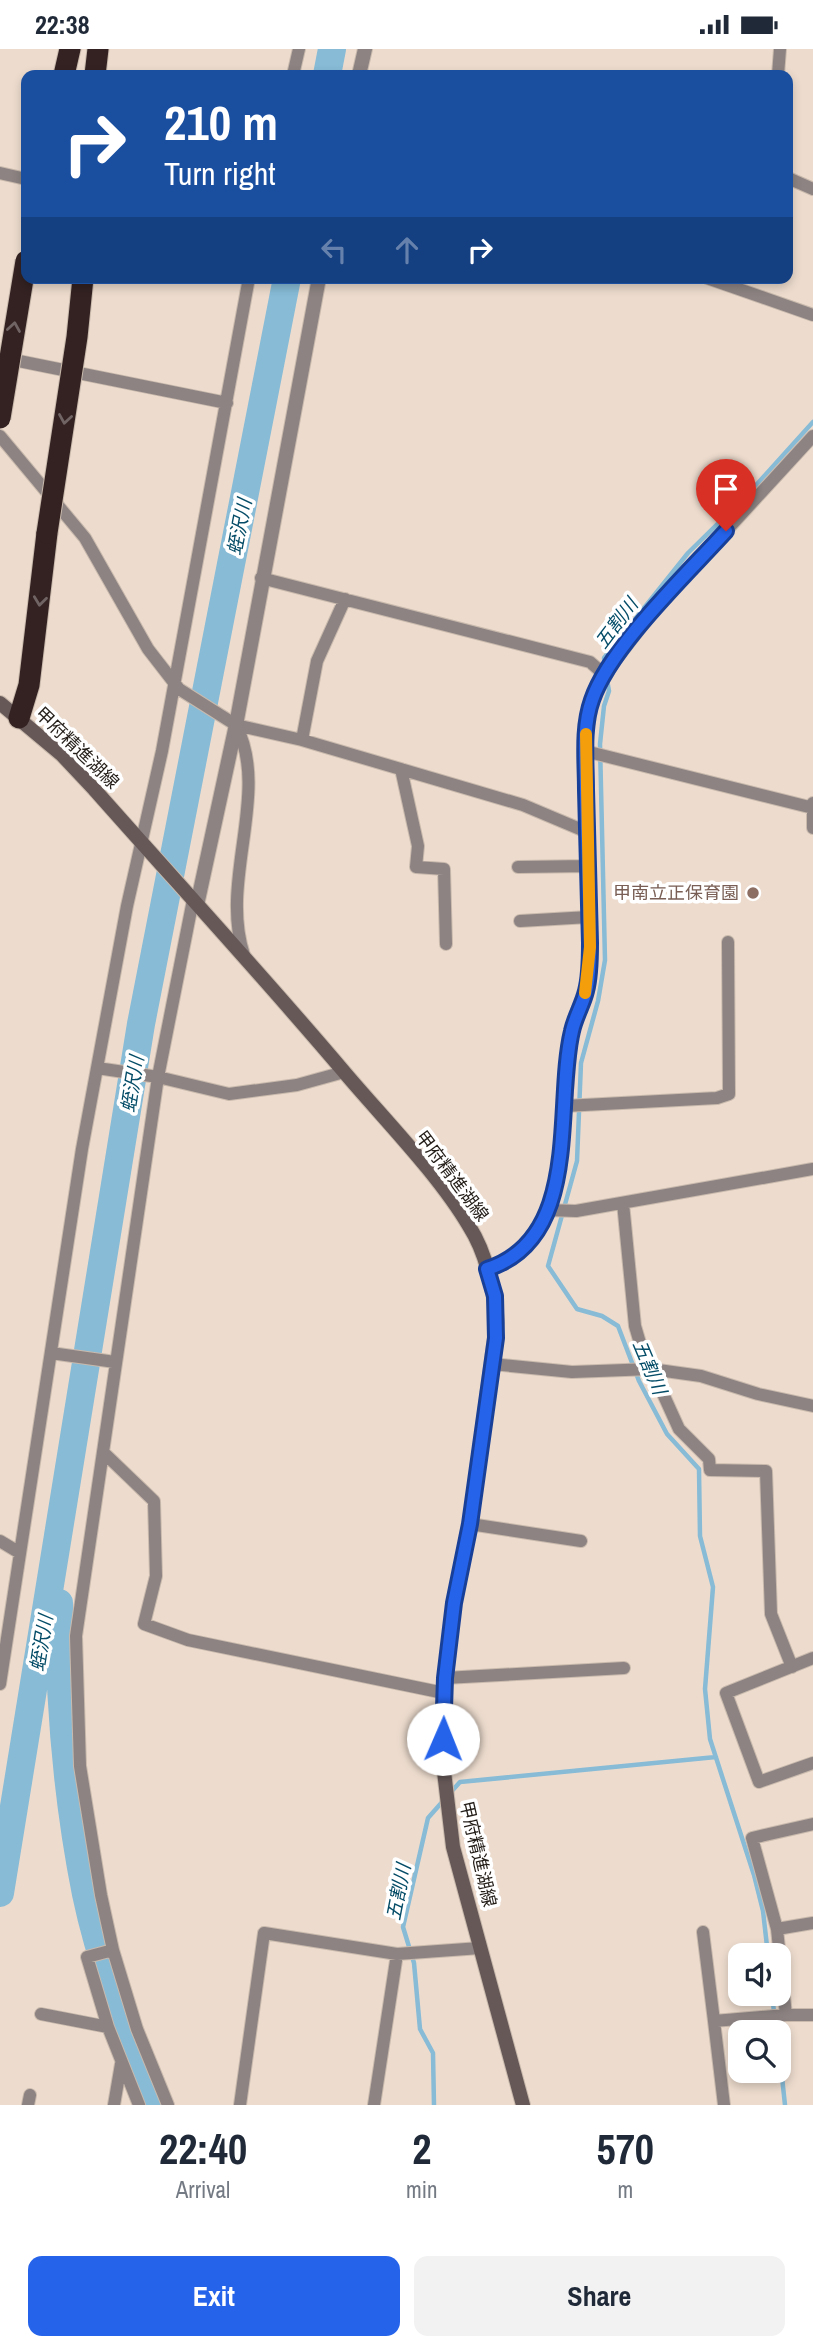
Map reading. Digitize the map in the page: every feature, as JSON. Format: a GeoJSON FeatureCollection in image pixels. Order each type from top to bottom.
{"type":"FeatureCollection","features":[{"type":"Feature","properties":{"kind":"highway"},"geometry":{"type":"LineString","coordinates":[[65,70],[70,49]]}},
{"type":"Feature","properties":{"kind":"highway"},"geometry":{"type":"LineString","coordinates":[[96,70],[98,49]]}},
{"type":"Feature","properties":{"kind":"highway"},"geometry":{"type":"LineString","coordinates":[[0,418],[22,284]]}},
{"type":"Feature","properties":{"kind":"highway"},"geometry":{"type":"LineString","coordinates":[[19,718],[29,685],[47,533],[78,337],[82,284]]}},
{"type":"Feature","properties":{"kind":"main road","name":"甲府精進湖線"},"geometry":{"type":"LineString","coordinates":[[0,703],[62,755],[344,1072],[451,1200],[470,1227],[487,1269],[495,1296],[497,1322],[470,1524],[454,1603],[445,1678],[444,1786],[446,1812],[523,2105]]}},
{"type":"Feature","properties":{"kind":"street"},"geometry":{"type":"LineString","coordinates":[[294,70],[299,49]]}},
{"type":"Feature","properties":{"kind":"street"},"geometry":{"type":"LineString","coordinates":[[360,70],[365,49]]}},
{"type":"Feature","properties":{"kind":"street"},"geometry":{"type":"LineString","coordinates":[[778,70],[780,49]]}},
{"type":"Feature","properties":{"kind":"street"},"geometry":{"type":"LineString","coordinates":[[0,173],[21,178]]}},
{"type":"Feature","properties":{"kind":"street"},"geometry":{"type":"LineString","coordinates":[[793,180],[813,189]]}},
{"type":"Feature","properties":{"kind":"street"},"geometry":{"type":"LineString","coordinates":[[0,1684],[20,1553],[57,1354],[101,1069],[176,685],[248,284]]}},
{"type":"Feature","properties":{"kind":"street"},"geometry":{"type":"LineString","coordinates":[[168,2105],[137,2029],[112,1950],[80,1766],[76,1636],[103,1452],[111,1361],[156,1076],[261,578],[318,284]]}},
{"type":"Feature","properties":{"kind":"street"},"geometry":{"type":"LineString","coordinates":[[727,284],[813,315]]}},
{"type":"Feature","properties":{"kind":"street"},"geometry":{"type":"LineString","coordinates":[[0,357],[227,403]]}},
{"type":"Feature","properties":{"kind":"street"},"geometry":{"type":"LineString","coordinates":[[0,436],[85,538],[148,649],[176,685],[231,722],[523,805],[587,832]]}},
{"type":"Feature","properties":{"kind":"street"},"geometry":{"type":"LineString","coordinates":[[487,1269],[503,1264],[524,1248],[548,1210],[561,1162],[572,1031],[587,989],[589,917],[586,751],[592,700],[606,676],[658,605],[813,436]]}},
{"type":"Feature","properties":{"kind":"street"},"geometry":{"type":"LineString","coordinates":[[261,578],[590,662],[606,676]]}},
{"type":"Feature","properties":{"kind":"street"},"geometry":{"type":"LineString","coordinates":[[302,740],[317,661],[345,599]]}},
{"type":"Feature","properties":{"kind":"street"},"geometry":{"type":"LineString","coordinates":[[231,722],[247,746],[249,775],[236,913],[245,959]]}},
{"type":"Feature","properties":{"kind":"street"},"geometry":{"type":"LineString","coordinates":[[586,751],[812,806],[813,828]]}},
{"type":"Feature","properties":{"kind":"street"},"geometry":{"type":"LineString","coordinates":[[401,769],[418,846],[416,867],[444,869],[446,944]]}},
{"type":"Feature","properties":{"kind":"street"},"geometry":{"type":"LineString","coordinates":[[518,867],[588,866]]}},
{"type":"Feature","properties":{"kind":"street"},"geometry":{"type":"LineString","coordinates":[[520,921],[589,917]]}},
{"type":"Feature","properties":{"kind":"street"},"geometry":{"type":"LineString","coordinates":[[565,1105],[717,1098],[729,1094],[728,942]]}},
{"type":"Feature","properties":{"kind":"street"},"geometry":{"type":"LineString","coordinates":[[101,1069],[156,1076],[229,1094],[297,1085],[344,1072]]}},
{"type":"Feature","properties":{"kind":"street"},"geometry":{"type":"LineString","coordinates":[[548,1210],[576,1211],[813,1169]]}},
{"type":"Feature","properties":{"kind":"street"},"geometry":{"type":"LineString","coordinates":[[623,1203],[635,1326],[651,1369],[679,1429],[709,1458],[710,1470],[766,1471],[771,1614],[792,1667]]}},
{"type":"Feature","properties":{"kind":"street"},"geometry":{"type":"LineString","coordinates":[[57,1354],[111,1361]]}},
{"type":"Feature","properties":{"kind":"street"},"geometry":{"type":"LineString","coordinates":[[492,1364],[572,1372],[651,1369],[701,1376],[758,1394],[813,1405]]}},
{"type":"Feature","properties":{"kind":"street"},"geometry":{"type":"LineString","coordinates":[[103,1452],[154,1501],[156,1576],[144,1624],[188,1640],[444,1693]]}},
{"type":"Feature","properties":{"kind":"street"},"geometry":{"type":"LineString","coordinates":[[470,1524],[581,1541]]}},
{"type":"Feature","properties":{"kind":"street"},"geometry":{"type":"LineString","coordinates":[[0,1541],[20,1553]]}},
{"type":"Feature","properties":{"kind":"street"},"geometry":{"type":"LineString","coordinates":[[813,1658],[726,1693],[759,1782],[813,1763]]}},
{"type":"Feature","properties":{"kind":"street"},"geometry":{"type":"LineString","coordinates":[[445,1678],[624,1668]]}},
{"type":"Feature","properties":{"kind":"street"},"geometry":{"type":"LineString","coordinates":[[786,2015],[777,1929],[752,1838],[813,1824]]}},
{"type":"Feature","properties":{"kind":"street"},"geometry":{"type":"LineString","coordinates":[[777,1929],[813,1923]]}},
{"type":"Feature","properties":{"kind":"street"},"geometry":{"type":"LineString","coordinates":[[703,1932],[724,2105]]}},
{"type":"Feature","properties":{"kind":"street"},"geometry":{"type":"LineString","coordinates":[[240,2105],[264,1933],[399,1954],[481,1948]]}},
{"type":"Feature","properties":{"kind":"street"},"geometry":{"type":"LineString","coordinates":[[112,1950],[87,1957],[108,2027],[139,2105]]}},
{"type":"Feature","properties":{"kind":"street"},"geometry":{"type":"LineString","coordinates":[[374,2105],[399,1954]]}},
{"type":"Feature","properties":{"kind":"street"},"geometry":{"type":"LineString","coordinates":[[41,2014],[108,2027]]}},
{"type":"Feature","properties":{"kind":"street"},"geometry":{"type":"LineString","coordinates":[[714,2021],[813,2015]]}},
{"type":"Feature","properties":{"kind":"street"},"geometry":{"type":"LineString","coordinates":[[114,2105],[121,2062]]}},
{"type":"Feature","properties":{"kind":"waterway","name":"蛭沢川"},"geometry":{"type":"LineString","coordinates":[[328,70],[332,49]]}},
{"type":"Feature","properties":{"kind":"waterway","name":"蛭沢川"},"geometry":{"type":"LineString","coordinates":[[0,1893],[141,1024],[286,284]]}},
{"type":"Feature","properties":{"kind":"waterway","name":"五割川"},"geometry":{"type":"LineString","coordinates":[[605,668],[604,658],[688,553],[748,494],[813,422]]}},
{"type":"Feature","properties":{"kind":"waterway","name":"五割川"},"geometry":{"type":"LineString","coordinates":[[607,680],[609,691],[604,706],[600,744],[605,960],[598,1001],[581,1063],[577,1161],[548,1266],[577,1309],[602,1316],[618,1326],[639,1381],[667,1434],[699,1469],[700,1536],[713,1587],[705,1689],[710,1739],[754,1875],[763,1911],[767,1943]]}},
{"type":"Feature","properties":{"kind":"waterway"},"geometry":{"type":"LineString","coordinates":[[59,1603],[65,1749],[86,1894],[108,1974],[156,2105]]}},
{"type":"Feature","properties":{"kind":"waterway","name":"五割川"},"geometry":{"type":"LineString","coordinates":[[451,1792],[460,1782],[716,1757]]}},
{"type":"Feature","properties":{"kind":"waterway","name":"五割川"},"geometry":{"type":"LineString","coordinates":[[434,2105],[433,2053],[420,2029],[414,1963],[403,1927],[428,1818],[443,1801]]}},
{"type":"Feature","properties":{"kind":"waterway","name":"五割川"},"geometry":{"type":"LineString","coordinates":[[773,2006],[775,2020]]}},
{"type":"Feature","properties":{"kind":"waterway","name":"五割川"},"geometry":{"type":"LineString","coordinates":[[783,2083],[785,2105]]}},
{"type":"Feature","properties":{"kind":"slow traffic"},"geometry":{"type":"LineString","coordinates":[[585,993],[590,947],[586,734]]}},
{"type":"Feature","properties":{"kind":"place","name":"甲南立正保育園"},"geometry":{"type":"Point","coordinates":[753,893]}},
{"type":"Feature","properties":{"kind":"route"},"geometry":{"type":"LineString","coordinates":[[443,1739],[445,1678],[454,1603],[470,1524],[496,1338],[495,1296],[487,1269],[503,1264],[524,1248],[548,1210],[561,1162],[572,1031],[587,989],[590,947],[586,751],[592,700],[613,663],[658,605],[726,531]]}}]}
